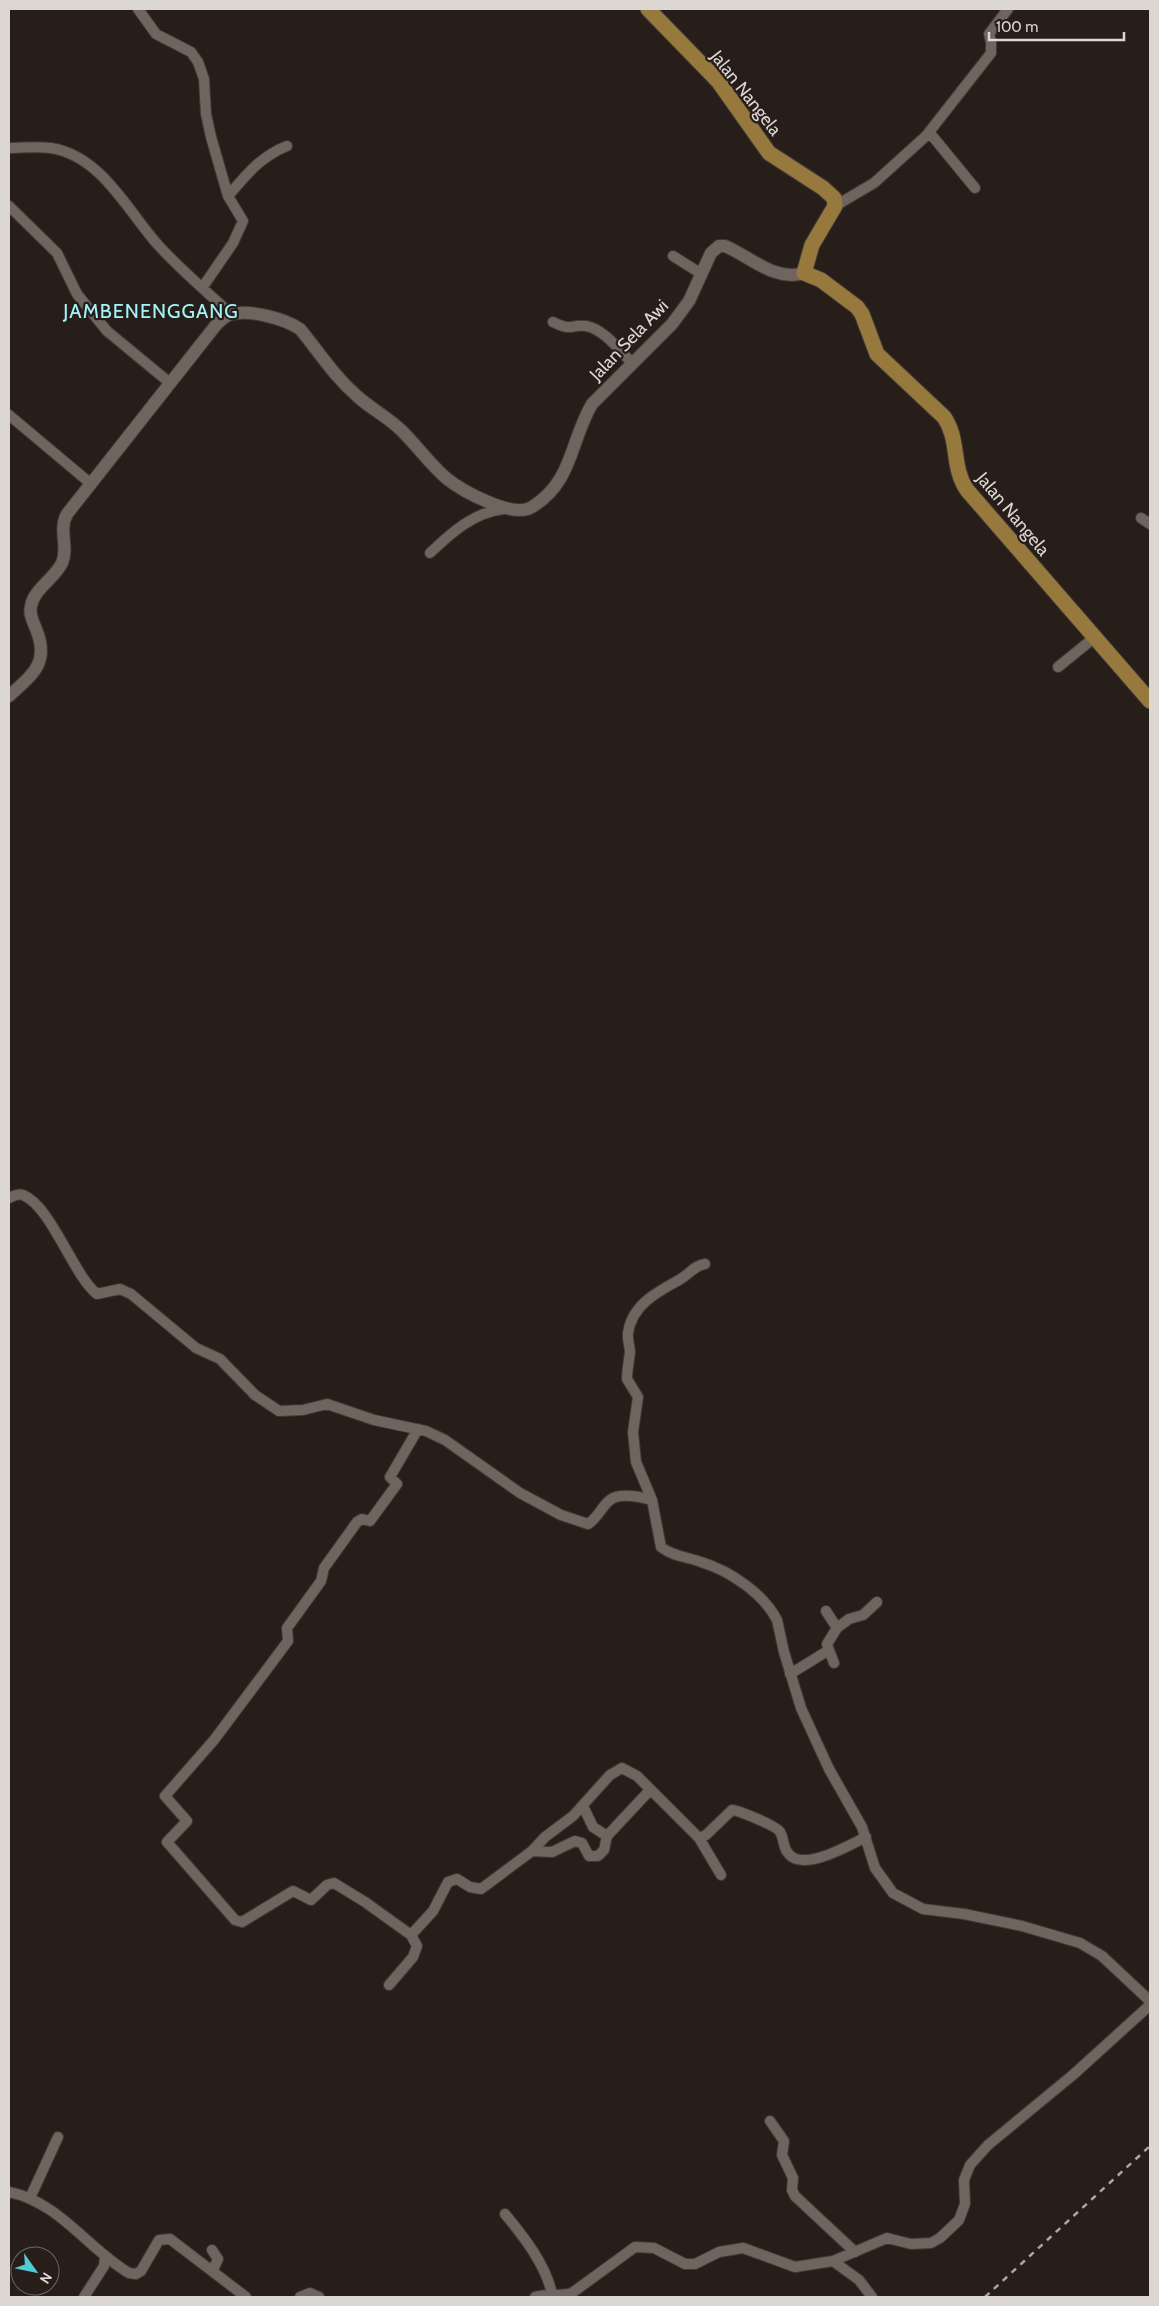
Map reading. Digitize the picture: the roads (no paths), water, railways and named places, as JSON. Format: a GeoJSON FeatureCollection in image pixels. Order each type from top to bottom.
{"type":"FeatureCollection","features":[{"type":"Feature","properties":{"kind":"main road","name":"Jalan Nangela"},"geometry":{"type":"LineString","coordinates":[[648,9],[718,81],[769,153],[830,193],[835,206]]}},
{"type":"Feature","properties":{"kind":"main road"},"geometry":{"type":"LineString","coordinates":[[804,273],[812,245],[835,206]]}},
{"type":"Feature","properties":{"kind":"main road","name":"Jalan Nangela"},"geometry":{"type":"LineString","coordinates":[[804,273],[821,280],[857,307],[862,314],[877,354],[944,417],[950,426],[959,477],[967,490],[1150,701]]}},
{"type":"Feature","properties":{"kind":"street"},"geometry":{"type":"LineString","coordinates":[[138,9],[156,34],[191,52],[198,62],[204,79],[206,114],[211,136],[228,196],[240,214],[243,224],[202,288]]}},
{"type":"Feature","properties":{"kind":"street"},"geometry":{"type":"LineString","coordinates":[[835,206],[874,183],[929,132],[991,53],[992,42],[988,34],[1008,9]]}},
{"type":"Feature","properties":{"kind":"street"},"geometry":{"type":"LineString","coordinates":[[929,132],[975,188]]}},
{"type":"Feature","properties":{"kind":"street"},"geometry":{"type":"LineString","coordinates":[[228,196],[250,170],[268,156],[287,146]]}},
{"type":"Feature","properties":{"kind":"street"},"geometry":{"type":"LineString","coordinates":[[9,148],[51,148],[72,156],[99,173],[113,186],[159,246],[231,314],[273,317],[291,323],[300,329],[341,381],[402,430],[444,476],[504,509]]}},
{"type":"Feature","properties":{"kind":"street"},"geometry":{"type":"LineString","coordinates":[[9,206],[57,253],[77,294],[107,331],[170,383]]}},
{"type":"Feature","properties":{"kind":"street","name":"Jalan Sela Awi"},"geometry":{"type":"LineString","coordinates":[[504,509],[519,512],[530,508],[544,498],[567,468],[584,418],[592,404],[672,324],[689,301],[710,253],[722,246],[783,275],[804,273]]}},
{"type":"Feature","properties":{"kind":"street"},"geometry":{"type":"LineString","coordinates":[[673,256],[700,273]]}},
{"type":"Feature","properties":{"kind":"street"},"geometry":{"type":"LineString","coordinates":[[9,696],[32,675],[42,659],[42,644],[30,614],[31,605],[34,597],[61,565],[64,557],[62,529],[64,519],[216,325],[231,314]]}},
{"type":"Feature","properties":{"kind":"street"},"geometry":{"type":"LineString","coordinates":[[553,322],[570,329],[585,326],[601,332],[632,363]]}},
{"type":"Feature","properties":{"kind":"street"},"geometry":{"type":"LineString","coordinates":[[9,415],[90,484]]}},
{"type":"Feature","properties":{"kind":"street"},"geometry":{"type":"LineString","coordinates":[[430,553],[449,535],[477,516],[504,509]]}},
{"type":"Feature","properties":{"kind":"street"},"geometry":{"type":"LineString","coordinates":[[1141,518],[1150,524]]}},
{"type":"Feature","properties":{"kind":"street"},"geometry":{"type":"LineString","coordinates":[[1058,667],[1095,637]]}},
{"type":"Feature","properties":{"kind":"street"},"geometry":{"type":"LineString","coordinates":[[9,1198],[18,1194],[23,1195],[38,1206],[97,1294],[120,1289],[131,1294],[196,1348],[220,1359],[250,1390],[279,1411],[303,1410],[327,1404],[374,1420],[418,1429],[445,1440],[506,1485],[561,1516],[580,1523],[588,1524],[594,1520],[609,1500],[617,1496],[652,1500]]}},
{"type":"Feature","properties":{"kind":"street"},"geometry":{"type":"LineString","coordinates":[[535,2297],[552,2294],[563,2296],[572,2293],[635,2247],[654,2248],[685,2264],[695,2264],[719,2252],[743,2248],[795,2267],[833,2261],[886,2238],[911,2244],[931,2243],[950,2230],[959,2220],[965,2204],[964,2185],[970,2165],[988,2145],[1074,2074],[1150,2003],[1102,1956],[1080,1943],[993,1920],[923,1909],[906,1902],[893,1893],[880,1877],[866,1837],[815,1740],[796,1695],[777,1620],[771,1608],[740,1581],[721,1569],[673,1554],[661,1547],[652,1500],[636,1462],[633,1432],[638,1397],[627,1379],[630,1351],[627,1335],[631,1320],[644,1302],[684,1277],[697,1265],[705,1264]]}},
{"type":"Feature","properties":{"kind":"street"},"geometry":{"type":"LineString","coordinates":[[389,1985],[415,1954],[417,1946],[411,1936],[365,1902],[334,1883],[327,1885],[311,1900],[296,1892],[290,1892],[242,1922],[236,1922],[168,1842],[187,1821],[165,1796],[214,1740],[288,1641],[287,1628],[321,1581],[324,1568],[357,1522],[362,1519],[372,1520],[386,1500],[397,1484],[390,1477],[418,1429]]}},
{"type":"Feature","properties":{"kind":"street"},"geometry":{"type":"LineString","coordinates":[[834,1663],[827,1644],[837,1628],[849,1619],[863,1615],[877,1602]]}},
{"type":"Feature","properties":{"kind":"street"},"geometry":{"type":"LineString","coordinates":[[826,1611],[837,1628]]}},
{"type":"Feature","properties":{"kind":"street"},"geometry":{"type":"LineString","coordinates":[[790,1674],[829,1650]]}},
{"type":"Feature","properties":{"kind":"street"},"geometry":{"type":"LineString","coordinates":[[411,1936],[433,1911],[448,1882],[457,1879],[470,1887],[481,1889],[532,1851],[545,1836],[583,1806],[610,1775],[622,1768],[637,1776],[699,1838],[721,1875]]}},
{"type":"Feature","properties":{"kind":"street"},"geometry":{"type":"LineString","coordinates":[[532,1851],[552,1852],[575,1841],[582,1843],[589,1856],[595,1857],[604,1850],[607,1836],[650,1790]]}},
{"type":"Feature","properties":{"kind":"street"},"geometry":{"type":"LineString","coordinates":[[583,1806],[593,1827],[607,1836]]}},
{"type":"Feature","properties":{"kind":"street"},"geometry":{"type":"LineString","coordinates":[[699,1838],[706,1836],[732,1810],[750,1815],[761,1822],[776,1827],[791,1857],[802,1859],[833,1854],[866,1837]]}},
{"type":"Feature","properties":{"kind":"street"},"geometry":{"type":"LineString","coordinates":[[770,2121],[784,2141],[782,2155],[793,2178],[792,2190],[795,2196],[855,2252]]}},
{"type":"Feature","properties":{"kind":"street"},"geometry":{"type":"LineString","coordinates":[[30,2198],[58,2137]]}},
{"type":"Feature","properties":{"kind":"street"},"geometry":{"type":"LineString","coordinates":[[9,2192],[30,2198],[60,2216],[105,2256],[129,2273],[136,2274],[144,2266],[159,2240],[170,2238],[246,2297]]}},
{"type":"Feature","properties":{"kind":"street"},"geometry":{"type":"LineString","coordinates":[[505,2214],[528,2242],[550,2283],[552,2294]]}},
{"type":"Feature","properties":{"kind":"street"},"geometry":{"type":"LineString","coordinates":[[212,2250],[218,2259],[213,2270]]}},
{"type":"Feature","properties":{"kind":"street"},"geometry":{"type":"LineString","coordinates":[[84,2297],[104,2266],[105,2256]]}},
{"type":"Feature","properties":{"kind":"street"},"geometry":{"type":"LineString","coordinates":[[833,2261],[860,2280],[872,2297]]}},
{"type":"Feature","properties":{"kind":"street"},"geometry":{"type":"LineString","coordinates":[[300,2297],[310,2293],[319,2297]]}},
{"type":"Feature","properties":{"kind":"railway"},"geometry":{"type":"LineString","coordinates":[[985,2297],[1150,2146]]}},
{"type":"Feature","properties":{"kind":"district","name":"JAMBENENGGANG"},"geometry":{"type":"Point","coordinates":[151,311]}}]}
